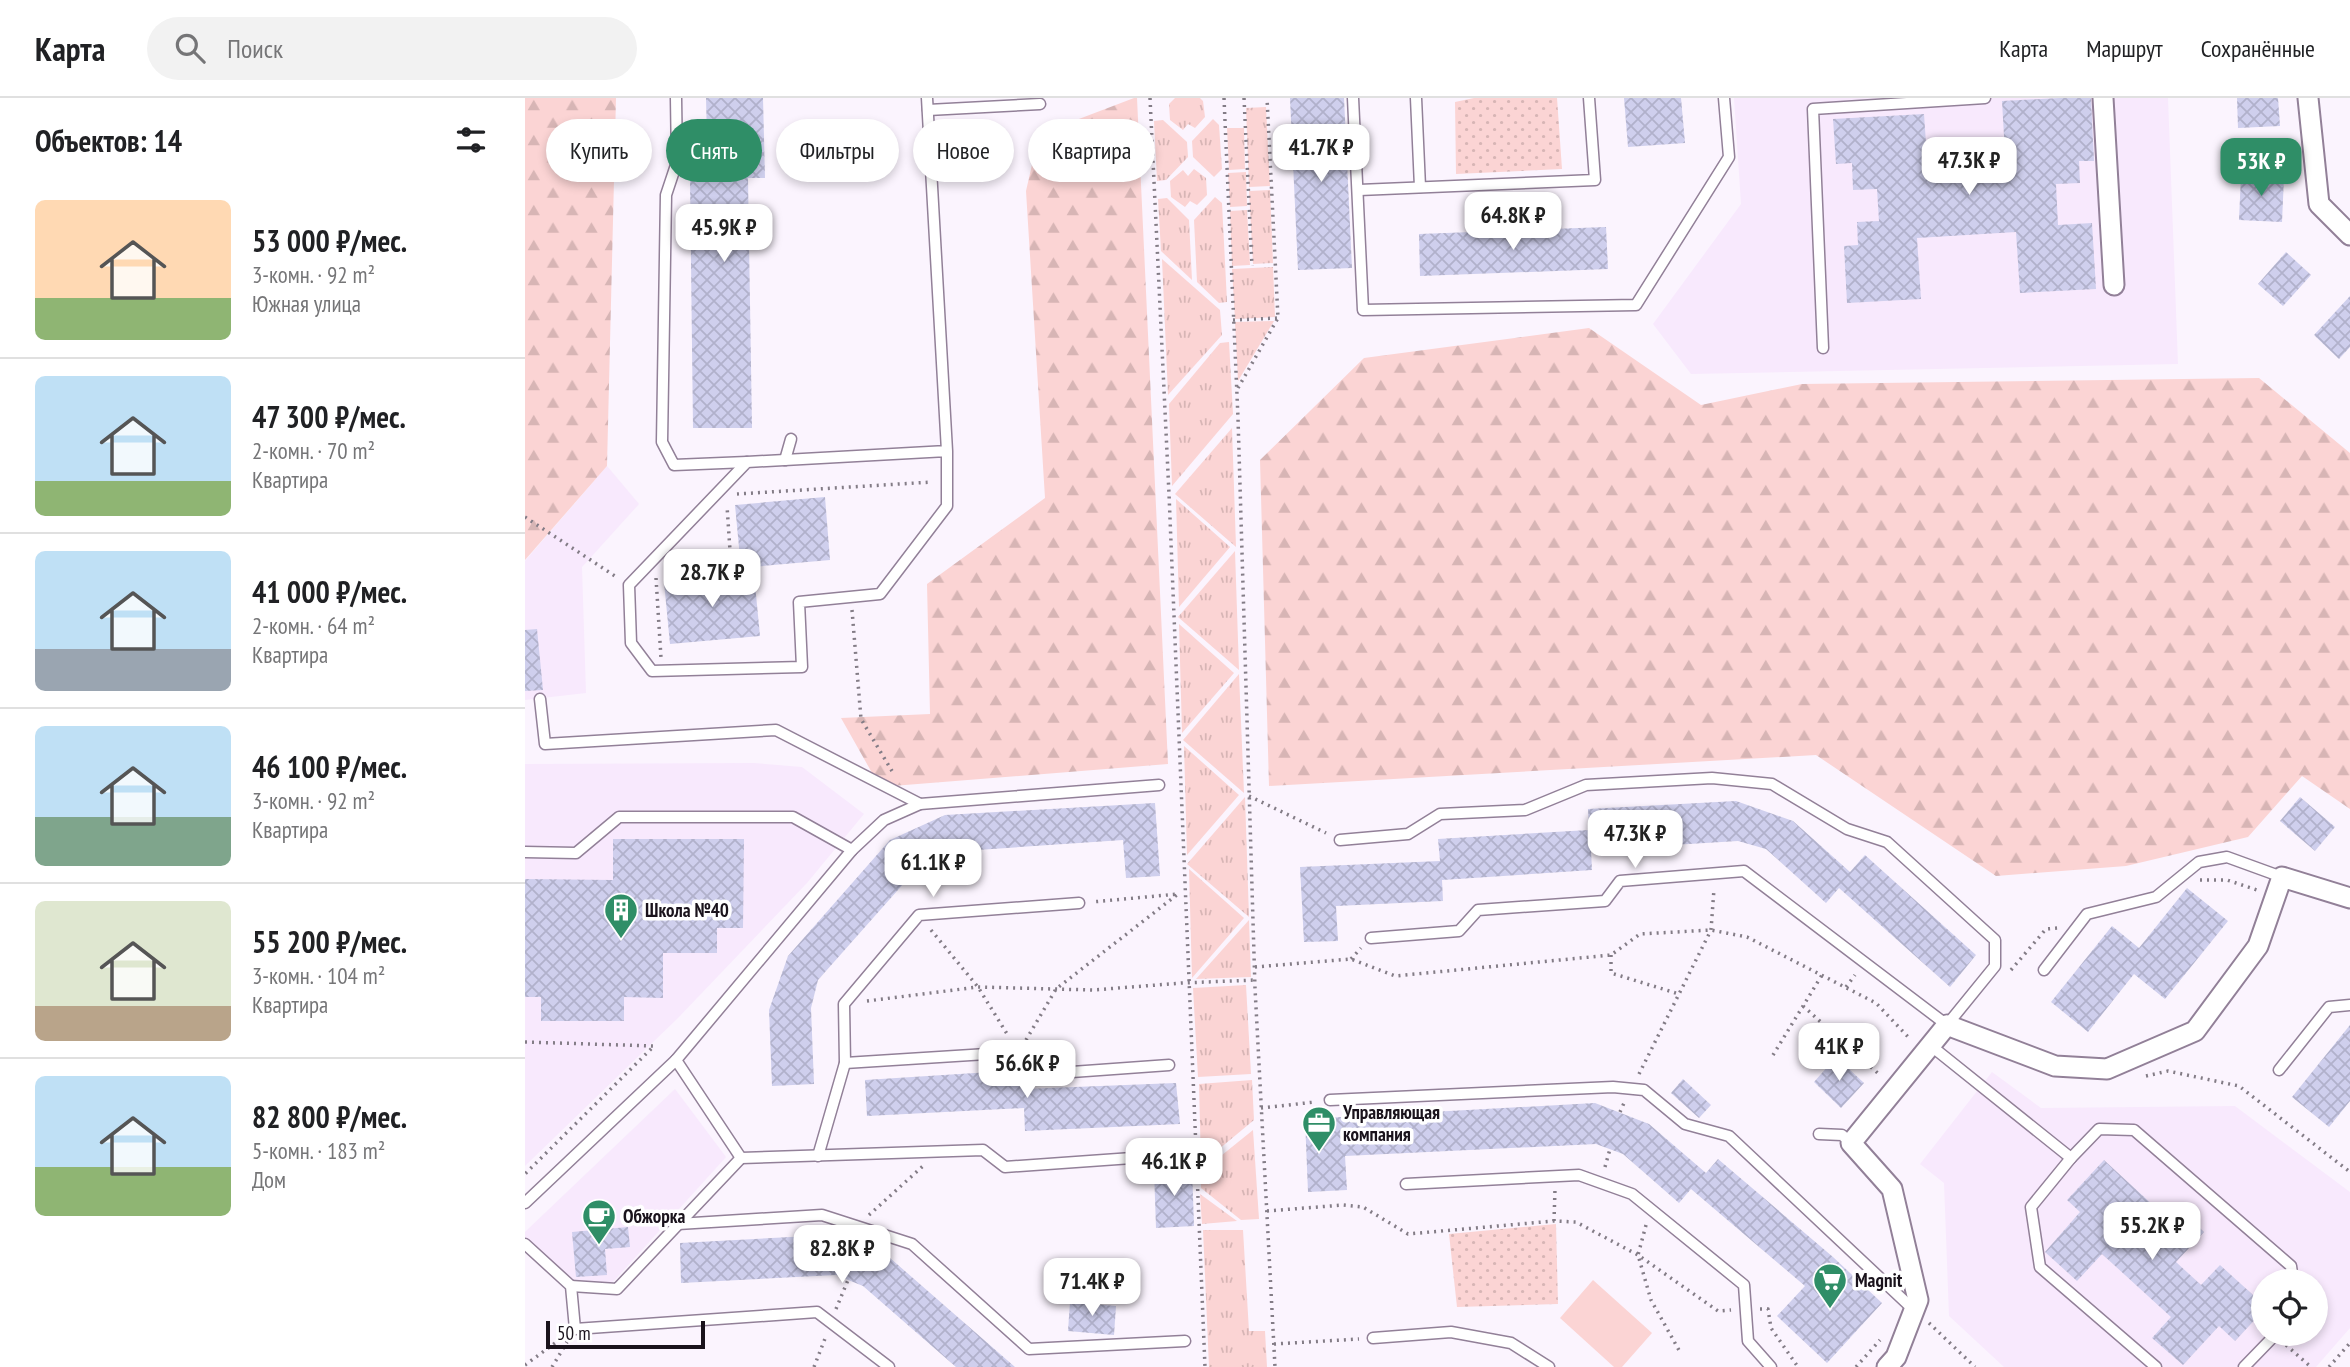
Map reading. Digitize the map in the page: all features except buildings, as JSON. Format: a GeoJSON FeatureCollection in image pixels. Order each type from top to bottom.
{"type":"FeatureCollection","features":[{"type":"Feature","properties":{"kind":"street"},"geometry":{"type":"LineString","coordinates":[[2103,98],[2114,285]]}},
{"type":"Feature","properties":{"kind":"street"},"geometry":{"type":"LineString","coordinates":[[2308,98],[2319,204],[2350,235]]}},
{"type":"Feature","properties":{"kind":"street"},"geometry":{"type":"LineString","coordinates":[[1887,1367],[1896,1357],[1918,1300],[1892,1189],[1851,1143],[1924,1046],[1947,1025],[2055,1066],[2107,1069],[2195,1031],[2258,946],[2282,877],[2350,898]]}},
{"type":"Feature","properties":{"kind":"lane"},"geometry":{"type":"LineString","coordinates":[[677,98],[677,162],[666,195],[662,442],[674,465],[947,451]]}},
{"type":"Feature","properties":{"kind":"lane"},"geometry":{"type":"LineString","coordinates":[[747,463],[629,584],[631,643],[652,671],[802,667],[799,602],[880,594],[947,506],[947,451],[927,98]]}},
{"type":"Feature","properties":{"kind":"lane"},"geometry":{"type":"LineString","coordinates":[[1353,98],[1363,310],[1636,305],[1729,157],[1724,98]]}},
{"type":"Feature","properties":{"kind":"lane"},"geometry":{"type":"LineString","coordinates":[[1416,98],[1420,187]]}},
{"type":"Feature","properties":{"kind":"lane"},"geometry":{"type":"LineString","coordinates":[[1359,190],[1595,180],[1589,98]]}},
{"type":"Feature","properties":{"kind":"lane"},"geometry":{"type":"LineString","coordinates":[[1823,348],[1813,108],[1985,98]]}},
{"type":"Feature","properties":{"kind":"lane"},"geometry":{"type":"LineString","coordinates":[[928,110],[1040,104]]}},
{"type":"Feature","properties":{"kind":"lane"},"geometry":{"type":"LineString","coordinates":[[785,460],[791,439]]}},
{"type":"Feature","properties":{"kind":"lane"},"geometry":{"type":"LineString","coordinates":[[540,699],[545,744],[776,730],[920,804]]}},
{"type":"Feature","properties":{"kind":"lane"},"geometry":{"type":"LineString","coordinates":[[1339,840],[1408,834],[1440,814],[1525,810],[1586,785],[1712,778],[1772,784],[1847,829],[1887,842],[1996,940],[1995,966],[1947,1025],[1744,871],[1620,881],[1605,901],[1478,910],[1459,931],[1371,938]]}},
{"type":"Feature","properties":{"kind":"lane"},"geometry":{"type":"LineString","coordinates":[[525,1203],[675,1060],[852,850],[884,821],[920,804],[1159,785]]}},
{"type":"Feature","properties":{"kind":"lane"},"geometry":{"type":"LineString","coordinates":[[525,852],[576,853],[619,817],[793,817],[852,850]]}},
{"type":"Feature","properties":{"kind":"lane"},"geometry":{"type":"LineString","coordinates":[[2044,970],[2087,914],[2156,897],[2199,862],[2227,857],[2282,877]]}},
{"type":"Feature","properties":{"kind":"lane"},"geometry":{"type":"LineString","coordinates":[[818,1156],[845,1063],[844,1004],[919,915],[1079,903]]}},
{"type":"Feature","properties":{"kind":"lane"},"geometry":{"type":"LineString","coordinates":[[2279,1070],[2329,1007],[2350,1005]]}},
{"type":"Feature","properties":{"kind":"lane"},"geometry":{"type":"LineString","coordinates":[[1924,1046],[2071,1158]]}},
{"type":"Feature","properties":{"kind":"lane"},"geometry":{"type":"LineString","coordinates":[[845,1063],[1019,1052],[1044,1074],[1169,1065]]}},
{"type":"Feature","properties":{"kind":"lane"},"geometry":{"type":"LineString","coordinates":[[675,1060],[741,1158]]}},
{"type":"Feature","properties":{"kind":"lane"},"geometry":{"type":"LineString","coordinates":[[1330,1100],[1613,1087],[1644,1090],[1685,1124],[1729,1136],[1914,1310]]}},
{"type":"Feature","properties":{"kind":"lane"},"geometry":{"type":"LineString","coordinates":[[2156,1367],[2040,1267],[2031,1207],[2099,1129],[2134,1130],[2291,1269]]}},
{"type":"Feature","properties":{"kind":"lane"},"geometry":{"type":"LineString","coordinates":[[1819,1134],[1842,1135],[1851,1143]]}},
{"type":"Feature","properties":{"kind":"lane"},"geometry":{"type":"LineString","coordinates":[[525,1244],[572,1286],[617,1289],[741,1158],[983,1150],[1005,1167],[1132,1158]]}},
{"type":"Feature","properties":{"kind":"lane"},"geometry":{"type":"LineString","coordinates":[[1406,1184],[1579,1175],[1632,1194],[1744,1285],[1748,1341],[1771,1367]]}},
{"type":"Feature","properties":{"kind":"lane"},"geometry":{"type":"LineString","coordinates":[[678,1224],[822,1215],[912,1244],[1029,1349],[1185,1341]]}},
{"type":"Feature","properties":{"kind":"lane"},"geometry":{"type":"LineString","coordinates":[[572,1286],[575,1329],[817,1312],[888,1367]]}},
{"type":"Feature","properties":{"kind":"lane"},"geometry":{"type":"LineString","coordinates":[[1373,1338],[1451,1332],[1511,1343],[1549,1367]]}},
{"type":"Feature","properties":{"kind":"lane"},"geometry":{"type":"LineString","coordinates":[[2244,1367],[2264,1346]]}},
{"type":"Feature","properties":{"kind":"path"},"geometry":{"type":"LineString","coordinates":[[1150,98],[1205,1367]]}},
{"type":"Feature","properties":{"kind":"path"},"geometry":{"type":"LineString","coordinates":[[1224,98],[1237,390],[1255,980],[1275,1367]]}},
{"type":"Feature","properties":{"kind":"path"},"geometry":{"type":"LineString","coordinates":[[1244,98],[1252,266]]}},
{"type":"Feature","properties":{"kind":"path"},"geometry":{"type":"LineString","coordinates":[[1237,390],[1277,318],[1267,98]]}},
{"type":"Feature","properties":{"kind":"path"},"geometry":{"type":"LineString","coordinates":[[1233,320],[1277,318]]}},
{"type":"Feature","properties":{"kind":"path"},"geometry":{"type":"LineString","coordinates":[[661,659],[656,572],[731,565],[726,495],[934,482],[935,491]]}},
{"type":"Feature","properties":{"kind":"path"},"geometry":{"type":"LineString","coordinates":[[525,517],[629,584]]}},
{"type":"Feature","properties":{"kind":"path"},"geometry":{"type":"LineString","coordinates":[[851,597],[861,719],[908,797]]}},
{"type":"Feature","properties":{"kind":"path"},"geometry":{"type":"LineString","coordinates":[[1249,796],[1339,840]]}},
{"type":"Feature","properties":{"kind":"path"},"geometry":{"type":"LineString","coordinates":[[1620,1112],[1711,930],[1716,873]]}},
{"type":"Feature","properties":{"kind":"path"},"geometry":{"type":"LineString","coordinates":[[2197,880],[2227,880],[2275,897]]}},
{"type":"Feature","properties":{"kind":"path"},"geometry":{"type":"LineString","coordinates":[[1079,903],[1185,892]]}},
{"type":"Feature","properties":{"kind":"path"},"geometry":{"type":"LineString","coordinates":[[919,915],[978,987],[1019,1052],[1056,989],[1178,894]]}},
{"type":"Feature","properties":{"kind":"path"},"geometry":{"type":"LineString","coordinates":[[2009,972],[2046,929],[2078,926]]}},
{"type":"Feature","properties":{"kind":"path"},"geometry":{"type":"LineString","coordinates":[[1255,967],[1351,959],[1395,976],[1611,955],[1640,934],[1711,930],[1747,937],[1876,1003],[1924,1046]]}},
{"type":"Feature","properties":{"kind":"path"},"geometry":{"type":"LineString","coordinates":[[1611,955],[1611,973],[1679,994]]}},
{"type":"Feature","properties":{"kind":"path"},"geometry":{"type":"LineString","coordinates":[[1773,1055],[1822,975]]}},
{"type":"Feature","properties":{"kind":"path"},"geometry":{"type":"LineString","coordinates":[[844,1004],[978,987],[1093,990],[1255,980]]}},
{"type":"Feature","properties":{"kind":"path"},"geometry":{"type":"LineString","coordinates":[[1803,1006],[1888,1082]]}},
{"type":"Feature","properties":{"kind":"path"},"geometry":{"type":"LineString","coordinates":[[525,1042],[655,1046],[525,1174]]}},
{"type":"Feature","properties":{"kind":"path"},"geometry":{"type":"LineString","coordinates":[[2141,1077],[2168,1071],[2239,1086],[2350,1172]]}},
{"type":"Feature","properties":{"kind":"path"},"geometry":{"type":"LineString","coordinates":[[1261,1108],[1330,1100]]}},
{"type":"Feature","properties":{"kind":"path"},"geometry":{"type":"LineString","coordinates":[[857,1226],[940,1151]]}},
{"type":"Feature","properties":{"kind":"path"},"geometry":{"type":"LineString","coordinates":[[1132,1158],[1196,1153]]}},
{"type":"Feature","properties":{"kind":"path"},"geometry":{"type":"LineString","coordinates":[[1554,1221],[1556,1177]]}},
{"type":"Feature","properties":{"kind":"path"},"geometry":{"type":"LineString","coordinates":[[1267,1211],[1343,1205],[1363,1207],[1408,1234],[1554,1221],[1576,1222],[1638,1255],[1718,1311],[1768,1309],[1771,1328],[1798,1367]]}},
{"type":"Feature","properties":{"kind":"path"},"geometry":{"type":"LineString","coordinates":[[1651,1209],[1638,1255],[1651,1300],[1680,1352]]}},
{"type":"Feature","properties":{"kind":"path"},"geometry":{"type":"LineString","coordinates":[[1914,1310],[1975,1367]]}},
{"type":"Feature","properties":{"kind":"path"},"geometry":{"type":"LineString","coordinates":[[525,1365],[575,1329]]}},
{"type":"Feature","properties":{"kind":"path"},"geometry":{"type":"LineString","coordinates":[[552,1367],[575,1329]]}},
{"type":"Feature","properties":{"kind":"path"},"geometry":{"type":"LineString","coordinates":[[1273,1344],[1373,1338]]}},
{"type":"Feature","properties":{"kind":"path"},"geometry":{"type":"LineString","coordinates":[[1856,1367],[1880,1339]]}},
{"type":"Feature","properties":{"kind":"path"},"geometry":{"type":"LineString","coordinates":[[2329,1367],[2350,1343]]}},
{"type":"Feature","properties":{"kind":"path"},"geometry":{"type":"LineString","coordinates":[[2288,1346],[2311,1367]]}},
{"type":"Feature","properties":{"kind":"shaded area"},"geometry":{"type":"Polygon","coordinates":[[[1734,98],[2168,98],[2178,364],[1691,374],[1653,324],[1741,204],[1734,98]]]}},
{"type":"Feature","properties":{"kind":"shaded area"},"geometry":{"type":"Polygon","coordinates":[[[607,466],[639,504],[582,567],[586,693],[525,700],[525,561],[607,466]]]}},
{"type":"Feature","properties":{"kind":"shaded area"},"geometry":{"type":"Polygon","coordinates":[[[754,763],[802,767],[864,814],[807,883],[678,1018],[525,1166],[525,764],[754,763]]]}},
{"type":"Feature","properties":{"kind":"shaded area"},"geometry":{"type":"Polygon","coordinates":[[[1992,1072],[2041,1108],[2235,1106],[2350,1192],[2350,1328],[2316,1367],[2004,1367],[1949,1316],[1944,1183],[1920,1164],[1992,1072]]]}},
{"type":"Feature","properties":{"kind":"shaded area"},"geometry":{"type":"Polygon","coordinates":[[[675,1089],[726,1157],[612,1283],[572,1281],[525,1237],[525,1232],[675,1089]]]}},
{"type":"Feature","properties":{"kind":"green space"},"geometry":{"type":"Polygon","coordinates":[[[525,98],[616,98],[615,119],[546,119],[546,182],[614,182],[607,466],[525,560],[525,98]]]}},
{"type":"Feature","properties":{"kind":"green space"},"geometry":{"type":"Polygon","coordinates":[[[1134,98],[1137,98],[1138,119],[1079,119],[1134,98]]]}},
{"type":"Feature","properties":{"kind":"green space"},"geometry":{"type":"Polygon","coordinates":[[[1175,98],[1200,98],[1203,101],[1205,117],[1195,128],[1188,124],[1183,130],[1170,120],[1169,104],[1175,98]]]}},
{"type":"Feature","properties":{"kind":"green space"},"geometry":{"type":"Polygon","coordinates":[[[1474,98],[1557,98],[1562,169],[1456,174],[1455,102],[1474,98]]]}},
{"type":"Feature","properties":{"kind":"green space"},"geometry":{"type":"Polygon","coordinates":[[[1266,107],[1270,186],[1249,187],[1246,108],[1266,107]]]}},
{"type":"Feature","properties":{"kind":"green space"},"geometry":{"type":"Polygon","coordinates":[[[1213,119],[1219,125],[1222,169],[1214,177],[1193,157],[1192,141],[1213,119]]]}},
{"type":"Feature","properties":{"kind":"green space"},"geometry":{"type":"Polygon","coordinates":[[[1163,120],[1187,142],[1188,157],[1166,180],[1157,181],[1155,141],[1155,121],[1163,120]]]}},
{"type":"Feature","properties":{"kind":"green space"},"geometry":{"type":"Polygon","coordinates":[[[1227,128],[1244,128],[1245,169],[1229,170],[1227,128]]]}},
{"type":"Feature","properties":{"kind":"green space"},"geometry":{"type":"Polygon","coordinates":[[[1194,169],[1206,178],[1207,195],[1197,205],[1190,201],[1185,207],[1171,197],[1170,181],[1183,170],[1188,176],[1194,169]]]}},
{"type":"Feature","properties":{"kind":"green space"},"geometry":{"type":"Polygon","coordinates":[[[1246,172],[1247,206],[1230,207],[1228,173],[1246,172]]]}},
{"type":"Feature","properties":{"kind":"green space"},"geometry":{"type":"Polygon","coordinates":[[[1028,182],[1141,182],[1168,764],[880,787],[841,718],[930,714],[927,584],[1045,498],[1026,191],[1028,182]]]}},
{"type":"Feature","properties":{"kind":"green space"},"geometry":{"type":"Polygon","coordinates":[[[1270,190],[1273,263],[1253,264],[1249,191],[1270,190]]]}},
{"type":"Feature","properties":{"kind":"green space"},"geometry":{"type":"Polygon","coordinates":[[[1215,197],[1222,203],[1227,302],[1219,303],[1197,282],[1194,220],[1215,197]]]}},
{"type":"Feature","properties":{"kind":"green space"},"geometry":{"type":"Polygon","coordinates":[[[1167,198],[1189,220],[1192,280],[1161,251],[1158,199],[1167,198]]]}},
{"type":"Feature","properties":{"kind":"green space"},"geometry":{"type":"Polygon","coordinates":[[[1247,210],[1250,265],[1232,266],[1230,211],[1247,210]]]}},
{"type":"Feature","properties":{"kind":"green space"},"geometry":{"type":"Polygon","coordinates":[[[1162,259],[1220,310],[1222,335],[1168,395],[1162,259]]]}},
{"type":"Feature","properties":{"kind":"green space"},"geometry":{"type":"Polygon","coordinates":[[[1273,267],[1275,317],[1235,319],[1232,269],[1273,267]]]}},
{"type":"Feature","properties":{"kind":"green space"},"geometry":{"type":"Polygon","coordinates":[[[1274,321],[1238,381],[1235,322],[1274,321]]]}},
{"type":"Feature","properties":{"kind":"green space"},"geometry":{"type":"Polygon","coordinates":[[[1589,328],[1701,405],[1802,384],[2259,378],[2350,453],[2350,809],[2302,776],[2248,837],[2126,866],[1996,876],[1816,755],[1269,786],[1260,460],[1364,358],[1589,328]]]}},
{"type":"Feature","properties":{"kind":"green space"},"geometry":{"type":"Polygon","coordinates":[[[1229,342],[1233,414],[1172,486],[1169,404],[1220,343],[1229,342]]]}},
{"type":"Feature","properties":{"kind":"green space"},"geometry":{"type":"Polygon","coordinates":[[[1232,428],[1236,547],[1175,494],[1232,428]]]}},
{"type":"Feature","properties":{"kind":"green space"},"geometry":{"type":"Polygon","coordinates":[[[1176,499],[1230,547],[1179,607],[1176,499]]]}},
{"type":"Feature","properties":{"kind":"green space"},"geometry":{"type":"Polygon","coordinates":[[[1235,551],[1239,670],[1178,617],[1235,551]]]}},
{"type":"Feature","properties":{"kind":"green space"},"geometry":{"type":"Polygon","coordinates":[[[1179,624],[1234,673],[1182,733],[1179,624]]]}},
{"type":"Feature","properties":{"kind":"green space"},"geometry":{"type":"Polygon","coordinates":[[[1239,674],[1244,793],[1183,740],[1239,674]]]}},
{"type":"Feature","properties":{"kind":"green space"},"geometry":{"type":"Polygon","coordinates":[[[1184,746],[1239,795],[1187,855],[1184,746]]]}},
{"type":"Feature","properties":{"kind":"green space"},"geometry":{"type":"Polygon","coordinates":[[[1245,797],[1249,917],[1187,864],[1245,797]]]}},
{"type":"Feature","properties":{"kind":"green space"},"geometry":{"type":"Polygon","coordinates":[[[1189,869],[1244,918],[1192,978],[1189,869]]]}},
{"type":"Feature","properties":{"kind":"green space"},"geometry":{"type":"Polygon","coordinates":[[[1249,920],[1251,977],[1196,979],[1249,920]]]}},
{"type":"Feature","properties":{"kind":"green space"},"geometry":{"type":"Polygon","coordinates":[[[1246,985],[1251,1074],[1198,1077],[1193,988],[1246,985]]]}},
{"type":"Feature","properties":{"kind":"green space"},"geometry":{"type":"Polygon","coordinates":[[[1252,1080],[1254,1120],[1201,1164],[1199,1084],[1252,1080]]]}},
{"type":"Feature","properties":{"kind":"green space"},"geometry":{"type":"Polygon","coordinates":[[[1253,1130],[1259,1219],[1241,1220],[1201,1188],[1201,1172],[1253,1130]]]}},
{"type":"Feature","properties":{"kind":"green space"},"geometry":{"type":"Polygon","coordinates":[[[1200,1194],[1237,1221],[1202,1224],[1200,1194]]]}},
{"type":"Feature","properties":{"kind":"green space"},"geometry":{"type":"Polygon","coordinates":[[[1556,1224],[1558,1304],[1457,1307],[1449,1234],[1556,1224]]]}},
{"type":"Feature","properties":{"kind":"green space"},"geometry":{"type":"Polygon","coordinates":[[[1203,1230],[1243,1230],[1249,1331],[1265,1331],[1267,1367],[1209,1367],[1203,1230]]]}},
{"type":"Feature","properties":{"kind":"green space"},"geometry":{"type":"Polygon","coordinates":[[[1593,1280],[1652,1333],[1622,1367],[1614,1367],[1560,1318],[1593,1280]]]}},
{"type":"Feature","properties":{"kind":"place","name":"Школа №40"},"geometry":{"type":"Point","coordinates":[621,940]}},
{"type":"Feature","properties":{"kind":"place","name":"Управляющая компания"},"geometry":{"type":"Point","coordinates":[1319,1153]}},
{"type":"Feature","properties":{"kind":"place","name":"Обжорка"},"geometry":{"type":"Point","coordinates":[599,1246]}},
{"type":"Feature","properties":{"kind":"place","name":"Magnit"},"geometry":{"type":"Point","coordinates":[1830,1310]}}]}
